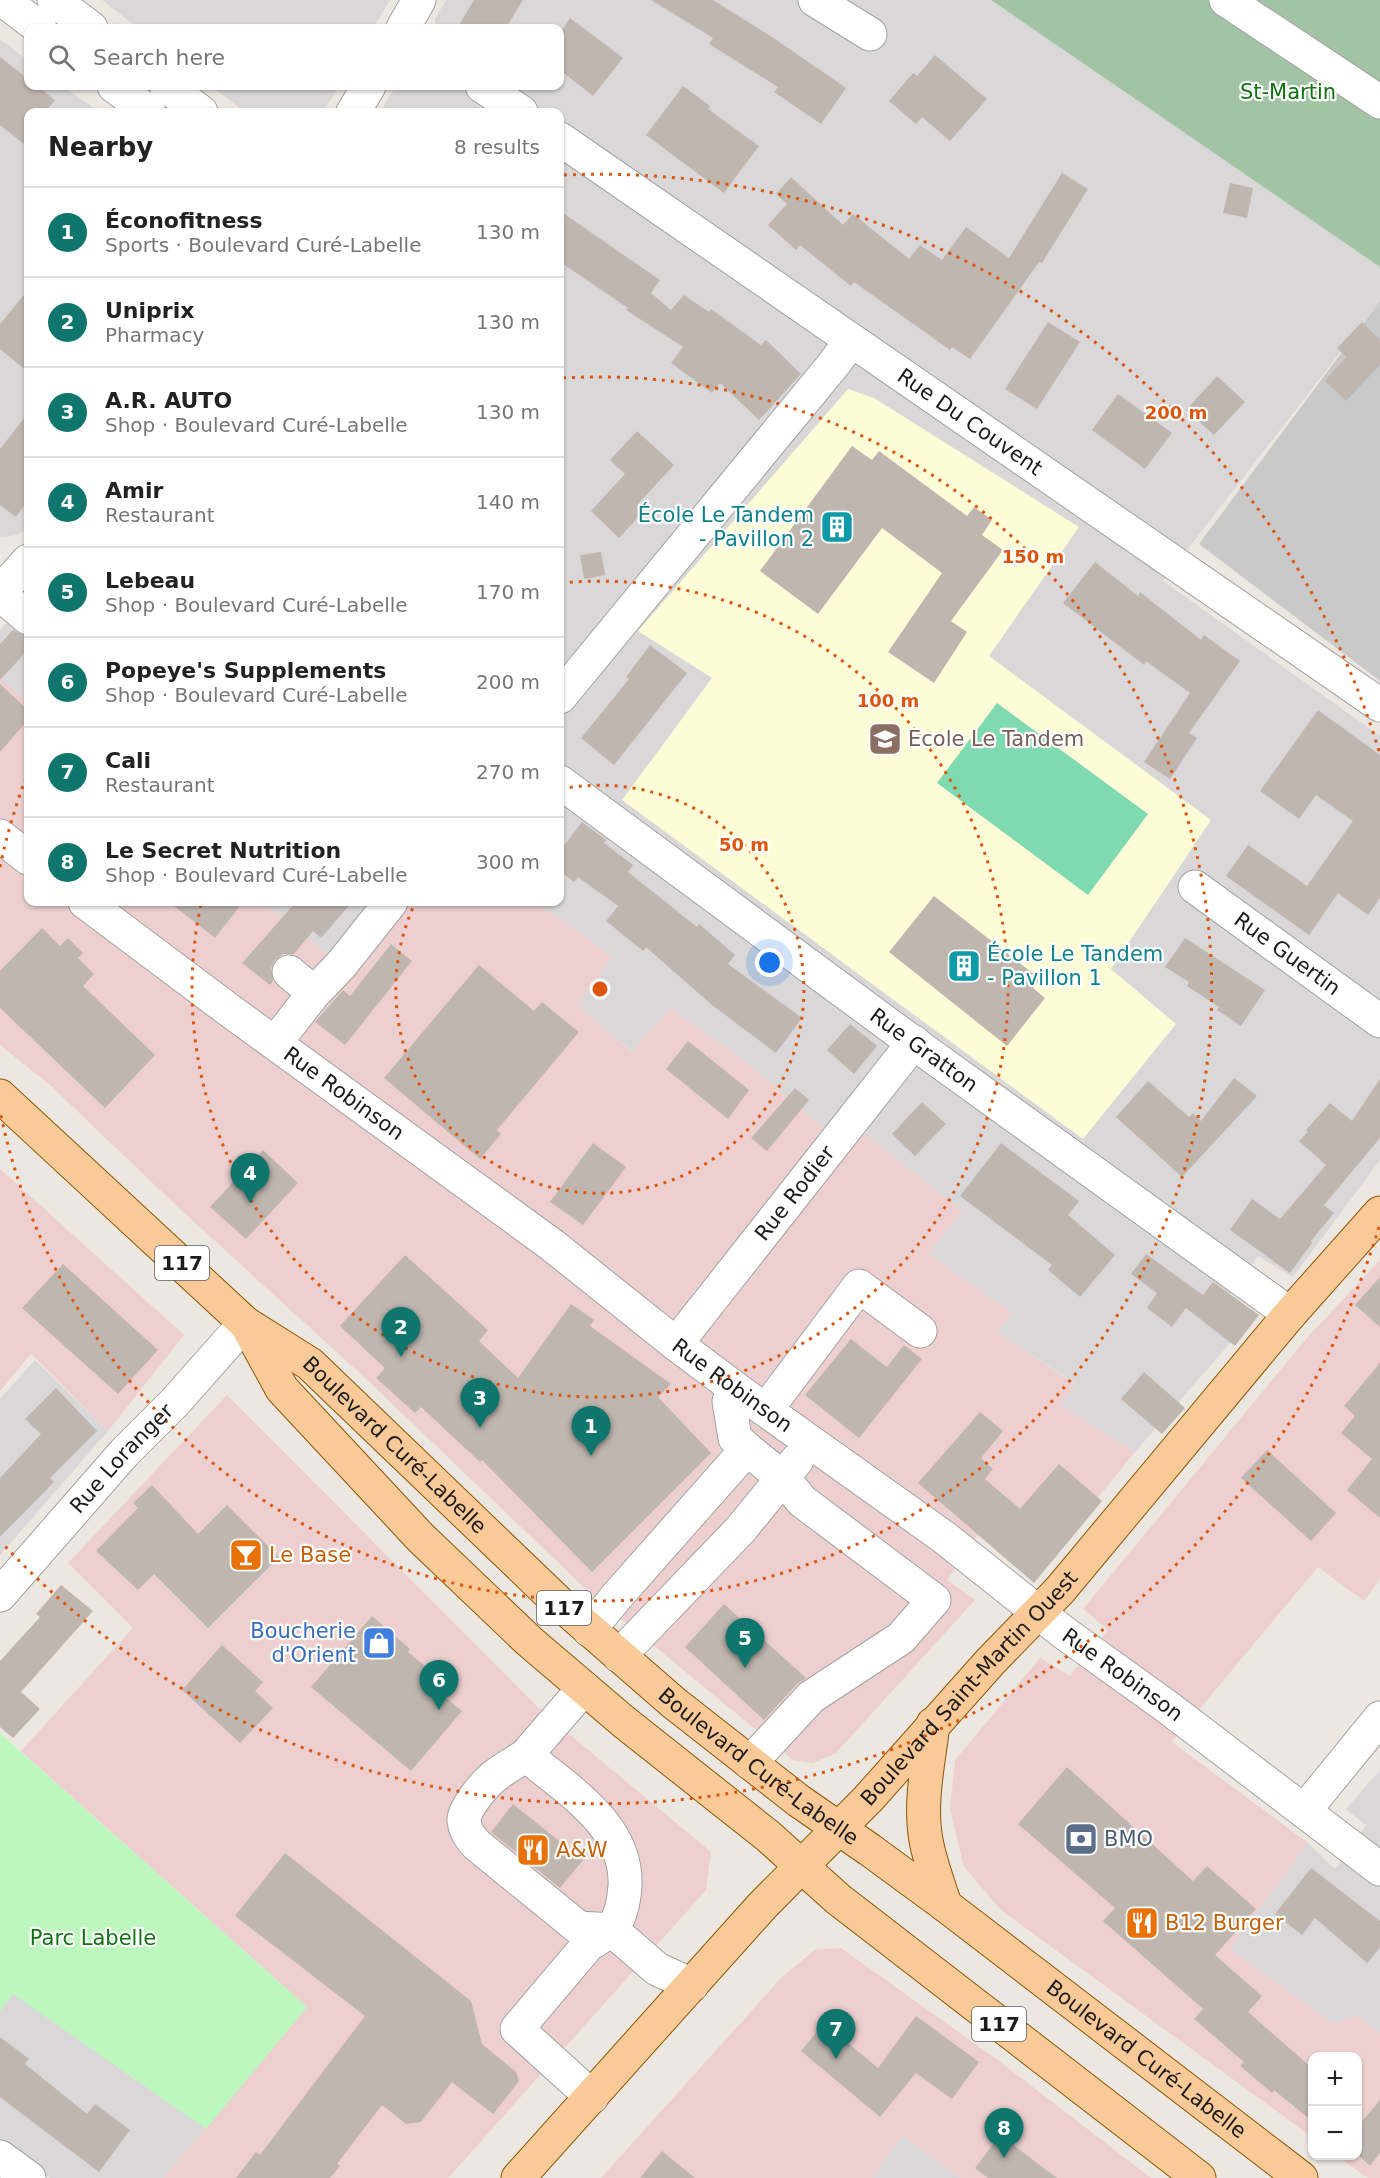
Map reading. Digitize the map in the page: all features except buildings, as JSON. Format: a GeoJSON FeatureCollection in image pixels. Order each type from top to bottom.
{"type":"FeatureCollection","features":[{"type":"Feature","properties":{"kind":"main road","name":"Boulevard Curé-Labelle"},"geometry":{"type":"LineString","coordinates":[[0,1096],[245,1323],[310,1364],[542,1587],[619,1656],[750,1763],[945,1905],[1300,2178]]}},
{"type":"Feature","properties":{"kind":"main road","name":"Boulevard Saint-Martin Ouest"},"geometry":{"type":"LineString","coordinates":[[518,2178],[762,1906],[840,1828],[933,1724],[1060,1590],[1290,1314],[1380,1213]]}},
{"type":"Feature","properties":{"kind":"main road","name":"Boulevard Curé-Labelle"},"geometry":{"type":"LineString","coordinates":[[245,1323],[282,1389],[442,1559],[529,1641],[768,1836],[838,1899],[1199,2178]]}},
{"type":"Feature","properties":{"kind":"main road"},"geometry":{"type":"LineString","coordinates":[[933,1724],[925,1790],[924,1823],[927,1849],[945,1905]]}},
{"type":"Feature","properties":{"kind":"street"},"geometry":{"type":"LineString","coordinates":[[3,0],[35,24]]}},
{"type":"Feature","properties":{"kind":"street"},"geometry":{"type":"LineString","coordinates":[[54,0],[86,24]]}},
{"type":"Feature","properties":{"kind":"street"},"geometry":{"type":"LineString","coordinates":[[405,24],[419,0]]}},
{"type":"Feature","properties":{"kind":"street"},"geometry":{"type":"LineString","coordinates":[[815,0],[870,34]]}},
{"type":"Feature","properties":{"kind":"street"},"geometry":{"type":"LineString","coordinates":[[1226,0],[1380,102]]}},
{"type":"Feature","properties":{"kind":"street"},"geometry":{"type":"LineString","coordinates":[[119,90],[144,108]]}},
{"type":"Feature","properties":{"kind":"street"},"geometry":{"type":"LineString","coordinates":[[171,90],[196,108]]}},
{"type":"Feature","properties":{"kind":"street"},"geometry":{"type":"LineString","coordinates":[[355,108],[367,90]]}},
{"type":"Feature","properties":{"kind":"street"},"geometry":{"type":"LineString","coordinates":[[488,90],[515,108]]}},
{"type":"Feature","properties":{"kind":"street","name":"Rue Du Couvent"},"geometry":{"type":"LineString","coordinates":[[564,142],[1380,705]]}},
{"type":"Feature","properties":{"kind":"street"},"geometry":{"type":"LineString","coordinates":[[564,692],[851,341]]}},
{"type":"Feature","properties":{"kind":"street"},"geometry":{"type":"LineString","coordinates":[[8,579],[24,610]]}},
{"type":"Feature","properties":{"kind":"street","name":"Rue Gratton"},"geometry":{"type":"LineString","coordinates":[[564,785],[1290,1314]]}},
{"type":"Feature","properties":{"kind":"street"},"geometry":{"type":"LineString","coordinates":[[0,836],[24,855]]}},
{"type":"Feature","properties":{"kind":"street","name":"Rue Guertin"},"geometry":{"type":"LineString","coordinates":[[1195,887],[1380,1021]]}},
{"type":"Feature","properties":{"kind":"street","name":"Rue Robinson"},"geometry":{"type":"LineString","coordinates":[[91,906],[552,1245],[736,1389],[945,1538],[1380,1869]]}},
{"type":"Feature","properties":{"kind":"street"},"geometry":{"type":"LineString","coordinates":[[275,1042],[388,906]]}},
{"type":"Feature","properties":{"kind":"street"},"geometry":{"type":"LineString","coordinates":[[289,972],[314,993]]}},
{"type":"Feature","properties":{"kind":"street","name":"Rue Rodier"},"geometry":{"type":"LineString","coordinates":[[676,1344],[914,1042]]}},
{"type":"Feature","properties":{"kind":"street"},"geometry":{"type":"LineString","coordinates":[[766,1410],[859,1286],[920,1331]]}},
{"type":"Feature","properties":{"kind":"street","name":"Rue Loranger"},"geometry":{"type":"LineString","coordinates":[[0,1595],[124,1453],[175,1402],[245,1323]]}},
{"type":"Feature","properties":{"kind":"street"},"geometry":{"type":"LineString","coordinates":[[736,1389],[729,1401],[735,1438],[783,1478],[802,1501],[934,1600],[901,1638],[811,1697],[750,1763]]}},
{"type":"Feature","properties":{"kind":"street"},"geometry":{"type":"LineString","coordinates":[[619,1656],[741,1529],[810,1442]]}},
{"type":"Feature","properties":{"kind":"street"},"geometry":{"type":"LineString","coordinates":[[589,1630],[747,1449]]}},
{"type":"Feature","properties":{"kind":"street"},"geometry":{"type":"LineString","coordinates":[[584,1688],[526,1755],[491,1779],[465,1813],[466,1830],[477,1845],[579,1928],[612,1930],[657,1969],[692,1985]]}},
{"type":"Feature","properties":{"kind":"street"},"geometry":{"type":"LineString","coordinates":[[1304,1811],[1380,1718]]}},
{"type":"Feature","properties":{"kind":"street"},"geometry":{"type":"LineString","coordinates":[[526,1755],[593,1812],[614,1838],[620,1852],[625,1880],[621,1914],[612,1930],[588,1945],[517,2029],[592,2097]]}},
{"type":"Feature","properties":{"kind":"street"},"geometry":{"type":"LineString","coordinates":[[0,2157],[29,2178]]}},
{"type":"Feature","properties":{"kind":"shaded area"},"geometry":{"type":"Polygon","coordinates":[[[102,0],[390,0],[375,24],[133,24],[102,0]]]}},
{"type":"Feature","properties":{"kind":"shaded area"},"geometry":{"type":"Polygon","coordinates":[[[446,0],[991,0],[1380,267],[1380,301],[1163,581],[1380,736],[1380,1160],[1293,1277],[1258,1256],[1228,1297],[1251,1319],[1135,1452],[1059,1405],[1076,1384],[997,1332],[1012,1313],[928,1254],[962,1211],[823,1127],[742,1059],[670,1009],[633,1052],[576,1005],[612,957],[542,906],[564,906],[564,108],[382,108],[394,90],[564,90],[564,24],[436,24],[435,19],[446,0]]]}},
{"type":"Feature","properties":{"kind":"shaded area"},"geometry":{"type":"Polygon","coordinates":[[[0,39],[24,58],[24,90],[68,90],[94,108],[24,108],[24,531],[16,535],[0,536],[0,39]]]}},
{"type":"Feature","properties":{"kind":"shaded area"},"geometry":{"type":"Polygon","coordinates":[[[216,90],[337,90],[325,108],[240,108],[216,90]]]}},
{"type":"Feature","properties":{"kind":"shaded area"},"geometry":{"type":"Polygon","coordinates":[[[1380,301],[1380,681],[1199,544],[1380,301]]]}},
{"type":"Feature","properties":{"kind":"shaded area","name":"Ecole Le Tandem"},"geometry":{"type":"Polygon","coordinates":[[[848,389],[874,398],[1079,527],[989,656],[1211,820],[1111,969],[1176,1024],[1083,1139],[622,800],[712,678],[638,631],[848,389]]]}},
{"type":"Feature","properties":{"kind":"shaded area"},"geometry":{"type":"Polygon","coordinates":[[[24,603],[24,699],[0,678],[0,630],[24,603]]]}},
{"type":"Feature","properties":{"kind":"shaded area"},"geometry":{"type":"Polygon","coordinates":[[[0,678],[24,699],[24,906],[267,906],[341,965],[388,906],[542,906],[612,957],[577,1005],[632,1052],[670,1008],[742,1059],[823,1127],[843,1117],[963,1211],[928,1254],[1012,1313],[997,1332],[1076,1385],[1059,1405],[1135,1452],[1039,1570],[983,1528],[947,1580],[975,1600],[836,1753],[813,1763],[793,1760],[591,1594],[363,1376],[182,1211],[50,1085],[0,1045],[0,678]]]}},
{"type":"Feature","properties":{"kind":"shaded area"},"geometry":{"type":"Polygon","coordinates":[[[267,906],[388,906],[341,965],[267,906]]]}},
{"type":"Feature","properties":{"kind":"shaded area"},"geometry":{"type":"Polygon","coordinates":[[[0,1169],[184,1335],[108,1431],[31,1354],[0,1391],[0,1169]]]}},
{"type":"Feature","properties":{"kind":"shaded area"},"geometry":{"type":"Polygon","coordinates":[[[1380,1260],[1380,1579],[1364,1601],[1318,1567],[1172,1742],[1308,1843],[1230,1949],[1334,2024],[1356,2015],[1380,2033],[1380,2178],[1368,2178],[1343,2160],[1362,2160],[1362,2052],[1308,2052],[1308,2134],[1001,1910],[964,1867],[950,1809],[955,1760],[1040,1658],[1070,1676],[1108,1630],[1083,1609],[1307,1338],[1380,1260]]]}},
{"type":"Feature","properties":{"kind":"shaded area"},"geometry":{"type":"Polygon","coordinates":[[[35,1360],[108,1431],[0,1555],[0,1399],[35,1360]]]}},
{"type":"Feature","properties":{"kind":"shaded area"},"geometry":{"type":"Polygon","coordinates":[[[227,1395],[546,1715],[711,1852],[706,1890],[448,2178],[164,2178],[307,2007],[21,1751],[133,1628],[68,1563],[227,1395]]]}},
{"type":"Feature","properties":{"kind":"shaded area"},"geometry":{"type":"Polygon","coordinates":[[[1380,1770],[1380,2033],[1356,2015],[1334,2024],[1229,1949],[1308,1843],[1335,1869],[1366,1825],[1346,1809],[1380,1770]]]}},
{"type":"Feature","properties":{"kind":"shaded area"},"geometry":{"type":"Polygon","coordinates":[[[841,1948],[999,2061],[1151,2178],[960,2178],[902,2135],[873,2178],[601,2178],[783,1976],[815,1950],[841,1948]]]}},
{"type":"Feature","properties":{"kind":"shaded area"},"geometry":{"type":"Polygon","coordinates":[[[12,1993],[206,2129],[164,2178],[51,2178],[0,2148],[0,2011],[12,1993]]]}},
{"type":"Feature","properties":{"kind":"shaded area"},"geometry":{"type":"Polygon","coordinates":[[[902,2135],[960,2178],[873,2178],[902,2135]]]}},
{"type":"Feature","properties":{"kind":"green space","name":"St-Martin"},"geometry":{"type":"Polygon","coordinates":[[[991,0],[1380,0],[1380,267],[991,0]]]}},
{"type":"Feature","properties":{"kind":"green space"},"geometry":{"type":"Polygon","coordinates":[[[997,703],[1148,814],[1088,895],[937,783],[997,703]]]}},
{"type":"Feature","properties":{"kind":"green space","name":"Parc Labelle"},"geometry":{"type":"Polygon","coordinates":[[[0,1733],[307,2007],[206,2129],[13,1994],[0,2011],[0,1733]]]}},
{"type":"Feature","properties":{"kind":"place","name":"École Le Tandem - Pavillon 2"},"geometry":{"type":"Point","coordinates":[837,527]}},
{"type":"Feature","properties":{"kind":"place","name":"Ecole Le Tandem"},"geometry":{"type":"Point","coordinates":[885,739]}},
{"type":"Feature","properties":{"kind":"place","name":"École Le Tandem - Pavillon 1"},"geometry":{"type":"Point","coordinates":[964,966]}},
{"type":"Feature","properties":{"kind":"place","name":"Amir"},"geometry":{"type":"Point","coordinates":[250,1203]}},
{"type":"Feature","properties":{"kind":"place","name":"Uniprix"},"geometry":{"type":"Point","coordinates":[401,1357]}},
{"type":"Feature","properties":{"kind":"place","name":"A.R. AUTO"},"geometry":{"type":"Point","coordinates":[480,1428]}},
{"type":"Feature","properties":{"kind":"place","name":"Éconofitness"},"geometry":{"type":"Point","coordinates":[591,1456]}},
{"type":"Feature","properties":{"kind":"place","name":"Le Base"},"geometry":{"type":"Point","coordinates":[246,1555]}},
{"type":"Feature","properties":{"kind":"place","name":"Boucherie d'Orient"},"geometry":{"type":"Point","coordinates":[379,1643]}},
{"type":"Feature","properties":{"kind":"place","name":"Lebeau"},"geometry":{"type":"Point","coordinates":[745,1668]}},
{"type":"Feature","properties":{"kind":"place","name":"Popeye's Supplements"},"geometry":{"type":"Point","coordinates":[439,1710]}},
{"type":"Feature","properties":{"kind":"place","name":"BMO"},"geometry":{"type":"Point","coordinates":[1081,1839]}},
{"type":"Feature","properties":{"kind":"place","name":"A&W"},"geometry":{"type":"Point","coordinates":[533,1850]}},
{"type":"Feature","properties":{"kind":"place","name":"B12 Burger"},"geometry":{"type":"Point","coordinates":[1142,1923]}},
{"type":"Feature","properties":{"kind":"place","name":"Cali"},"geometry":{"type":"Point","coordinates":[836,2059]}},
{"type":"Feature","properties":{"kind":"place","name":"Le Secret Nutrition"},"geometry":{"type":"Point","coordinates":[1004,2158]}}]}
